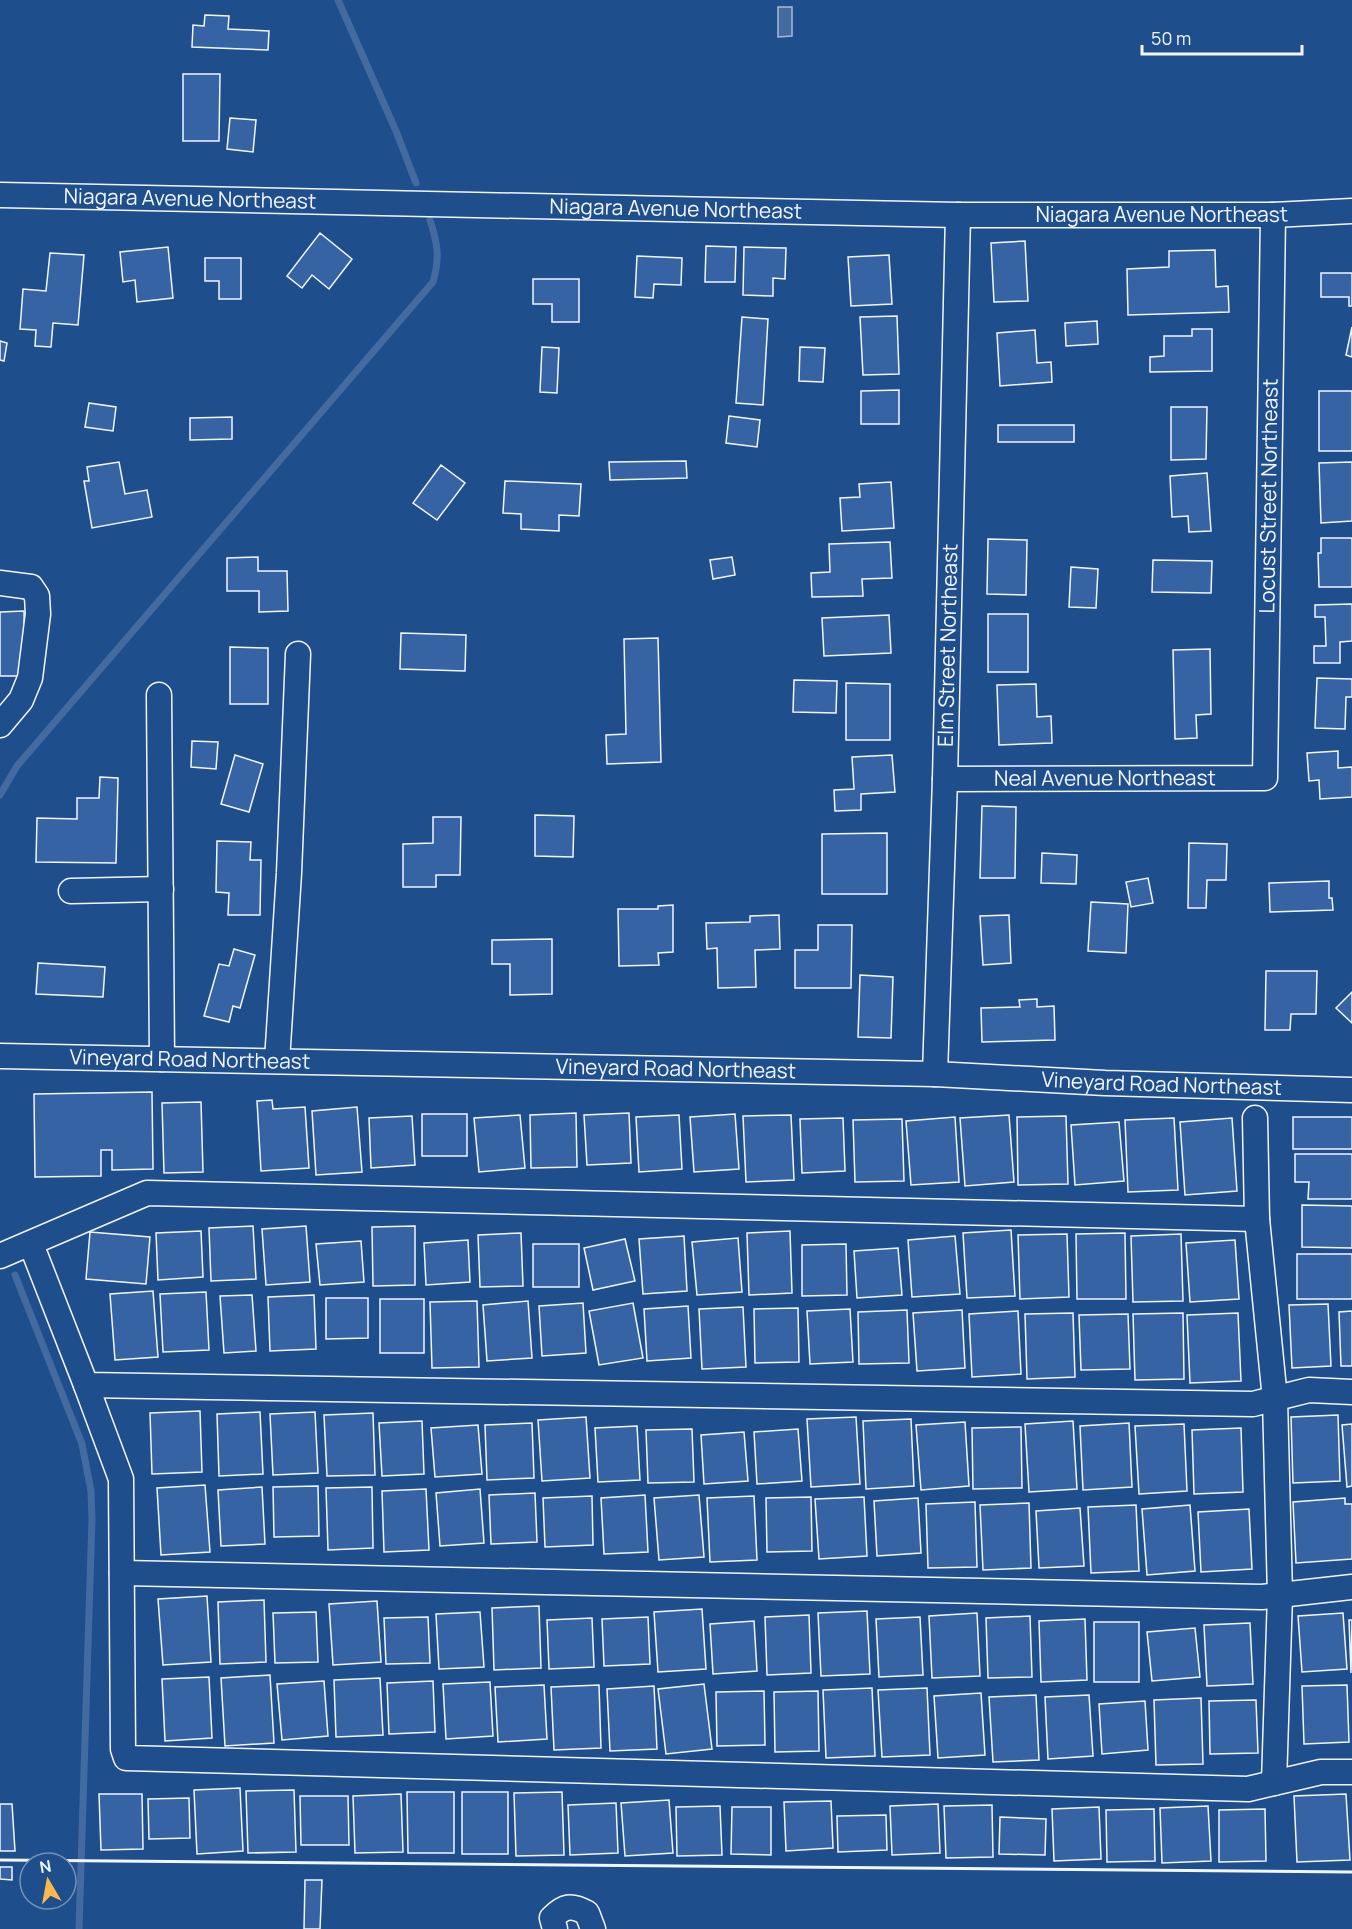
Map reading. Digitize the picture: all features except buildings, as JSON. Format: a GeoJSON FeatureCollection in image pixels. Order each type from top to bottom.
{"type":"FeatureCollection","features":[{"type":"Feature","properties":{"kind":"street","name":"Niagara Avenue Northeast"},"geometry":{"type":"LineString","coordinates":[[0,195],[958,215],[1273,215],[1352,211]]}},
{"type":"Feature","properties":{"kind":"street","name":"Elm Street Northeast"},"geometry":{"type":"LineString","coordinates":[[934,1074],[945,779],[958,215]]}},
{"type":"Feature","properties":{"kind":"street","name":"Locust Street Northeast"},"geometry":{"type":"LineString","coordinates":[[1265,778],[1273,215]]}},
{"type":"Feature","properties":{"kind":"street"},"geometry":{"type":"LineString","coordinates":[[0,584],[31,587],[37,596],[38,614],[30,678],[21,700],[0,725]]}},
{"type":"Feature","properties":{"kind":"street"},"geometry":{"type":"LineString","coordinates":[[277,1061],[298,654]]}},
{"type":"Feature","properties":{"kind":"street"},"geometry":{"type":"LineString","coordinates":[[159,695],[162,1059]]}},
{"type":"Feature","properties":{"kind":"street","name":"Neal Avenue Northeast"},"geometry":{"type":"LineString","coordinates":[[945,779],[1265,778]]}},
{"type":"Feature","properties":{"kind":"street"},"geometry":{"type":"LineString","coordinates":[[71,891],[161,889]]}},
{"type":"Feature","properties":{"kind":"street","name":"Vineyard Road Northeast"},"geometry":{"type":"LineString","coordinates":[[0,1056],[934,1074],[1105,1083],[1352,1090]]}},
{"type":"Feature","properties":{"kind":"street"},"geometry":{"type":"LineString","coordinates":[[1255,1118],[1257,1219],[1275,1399],[1280,1595],[1274,1783]]}},
{"type":"Feature","properties":{"kind":"street"},"geometry":{"type":"LineString","coordinates":[[0,1257],[147,1193],[1257,1219]]}},
{"type":"Feature","properties":{"kind":"street"},"geometry":{"type":"LineString","coordinates":[[31,1244],[121,1479],[123,1749],[126,1758],[1248,1789],[1321,1772],[1352,1772]]}},
{"type":"Feature","properties":{"kind":"street"},"geometry":{"type":"LineString","coordinates":[[86,1385],[1253,1404],[1309,1390],[1352,1392]]}},
{"type":"Feature","properties":{"kind":"street"},"geometry":{"type":"LineString","coordinates":[[122,1573],[1251,1597],[1352,1587]]}},
{"type":"Feature","properties":{"kind":"street"},"geometry":{"type":"LineString","coordinates":[[555,1929],[552,1918],[556,1913],[561,1909],[577,1907],[587,1913],[593,1929]]}},
{"type":"Feature","properties":{"kind":"water"},"geometry":{"type":"Polygon","coordinates":[[[778,7],[792,7],[792,36],[778,37],[778,7]]]}},
{"type":"Feature","properties":{"kind":"waterway"},"geometry":{"type":"LineString","coordinates":[[338,0],[396,131],[416,183]]}},
{"type":"Feature","properties":{"kind":"waterway"},"geometry":{"type":"LineString","coordinates":[[0,795],[17,766],[433,282],[437,251],[430,220]]}},
{"type":"Feature","properties":{"kind":"waterway"},"geometry":{"type":"LineString","coordinates":[[15,1275],[82,1444],[91,1491],[79,1929]]}},
{"type":"Feature","properties":{"kind":"wall"},"geometry":{"type":"LineString","coordinates":[[0,1860],[1352,1872]]}}]}
